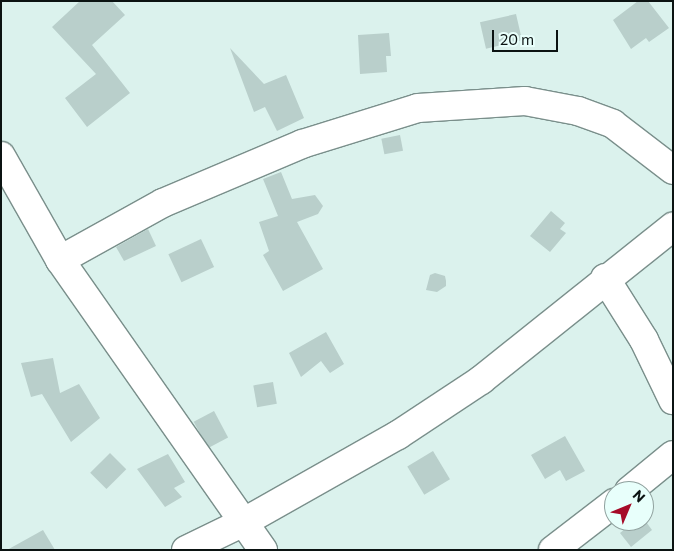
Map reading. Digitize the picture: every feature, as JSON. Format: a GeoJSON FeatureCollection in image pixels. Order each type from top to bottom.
{"type":"FeatureCollection","features":[{"type":"Feature","properties":{"kind":"street"},"geometry":{"type":"LineString","coordinates":[[60,260],[163,203],[302,144],[418,108],[525,101],[578,111],[613,124],[673,170]]}},
{"type":"Feature","properties":{"kind":"street"},"geometry":{"type":"LineString","coordinates":[[1,156],[60,260],[263,550]]}},
{"type":"Feature","properties":{"kind":"street"},"geometry":{"type":"LineString","coordinates":[[186,550],[244,522],[398,434],[481,380],[605,278],[673,226]]}},
{"type":"Feature","properties":{"kind":"street"},"geometry":{"type":"LineString","coordinates":[[605,278],[644,340],[673,400]]}},
{"type":"Feature","properties":{"kind":"street"},"geometry":{"type":"LineString","coordinates":[[641,481],[673,455]]}},
{"type":"Feature","properties":{"kind":"street"},"geometry":{"type":"LineString","coordinates":[[561,548],[604,511]]}},
{"type":"Feature","properties":{"kind":"building"},"geometry":{"type":"Polygon","coordinates":[[[80,1],[112,1],[125,15],[92,45],[130,93],[87,127],[65,98],[96,74],[52,27],[80,1]]]}},
{"type":"Feature","properties":{"kind":"building"},"geometry":{"type":"Polygon","coordinates":[[[638,1],[648,1],[669,28],[649,42],[646,38],[631,49],[613,20],[638,1]]]}},
{"type":"Feature","properties":{"kind":"building"},"geometry":{"type":"Polygon","coordinates":[[[516,14],[522,40],[486,49],[480,22],[516,14]]]}},
{"type":"Feature","properties":{"kind":"building"},"geometry":{"type":"Polygon","coordinates":[[[389,33],[391,56],[386,56],[387,72],[360,74],[358,35],[389,33]]]}},
{"type":"Feature","properties":{"kind":"building"},"geometry":{"type":"Polygon","coordinates":[[[230,48],[264,84],[286,75],[304,118],[277,131],[265,107],[254,112],[230,48]]]}},
{"type":"Feature","properties":{"kind":"building"},"geometry":{"type":"Polygon","coordinates":[[[400,135],[403,151],[384,154],[381,139],[400,135]]]}},
{"type":"Feature","properties":{"kind":"building"},"geometry":{"type":"Polygon","coordinates":[[[281,172],[292,199],[315,195],[323,206],[318,214],[297,222],[323,269],[283,291],[263,255],[269,251],[259,222],[278,216],[263,179],[281,172]]]}},
{"type":"Feature","properties":{"kind":"building"},"geometry":{"type":"Polygon","coordinates":[[[551,211],[565,223],[560,229],[566,233],[550,252],[530,236],[551,211]]]}},
{"type":"Feature","properties":{"kind":"building"},"geometry":{"type":"Polygon","coordinates":[[[148,229],[156,246],[124,261],[116,247],[148,229]]]}},
{"type":"Feature","properties":{"kind":"building"},"geometry":{"type":"Polygon","coordinates":[[[201,239],[214,267],[181,282],[168,254],[201,239]]]}},
{"type":"Feature","properties":{"kind":"building"},"geometry":{"type":"Polygon","coordinates":[[[435,273],[445,276],[446,286],[437,292],[426,290],[430,275],[435,273]]]}},
{"type":"Feature","properties":{"kind":"building"},"geometry":{"type":"Polygon","coordinates":[[[326,332],[344,364],[330,373],[321,361],[301,377],[289,353],[326,332]]]}},
{"type":"Feature","properties":{"kind":"building"},"geometry":{"type":"Polygon","coordinates":[[[53,358],[60,393],[79,384],[100,418],[71,442],[42,394],[31,397],[21,363],[53,358]]]}},
{"type":"Feature","properties":{"kind":"building"},"geometry":{"type":"Polygon","coordinates":[[[273,382],[277,404],[257,407],[253,385],[273,382]]]}},
{"type":"Feature","properties":{"kind":"building"},"geometry":{"type":"Polygon","coordinates":[[[214,411],[228,437],[208,448],[194,422],[214,411]]]}},
{"type":"Feature","properties":{"kind":"building"},"geometry":{"type":"Polygon","coordinates":[[[565,436],[585,471],[566,481],[560,470],[545,479],[531,455],[565,436]]]}},
{"type":"Feature","properties":{"kind":"building"},"geometry":{"type":"Polygon","coordinates":[[[433,451],[450,479],[424,495],[407,466],[433,451]]]}},
{"type":"Feature","properties":{"kind":"building"},"geometry":{"type":"Polygon","coordinates":[[[110,453],[126,469],[106,489],[90,473],[110,453]]]}},
{"type":"Feature","properties":{"kind":"building"},"geometry":{"type":"Polygon","coordinates":[[[168,454],[185,482],[174,488],[182,497],[165,507],[137,469],[168,454]]]}},
{"type":"Feature","properties":{"kind":"building"},"geometry":{"type":"Polygon","coordinates":[[[43,530],[55,550],[7,550],[43,530]]]}},
{"type":"Feature","properties":{"kind":"building"},"geometry":{"type":"Polygon","coordinates":[[[622,531],[651,531],[631,547],[620,533],[622,531]]]}}]}
